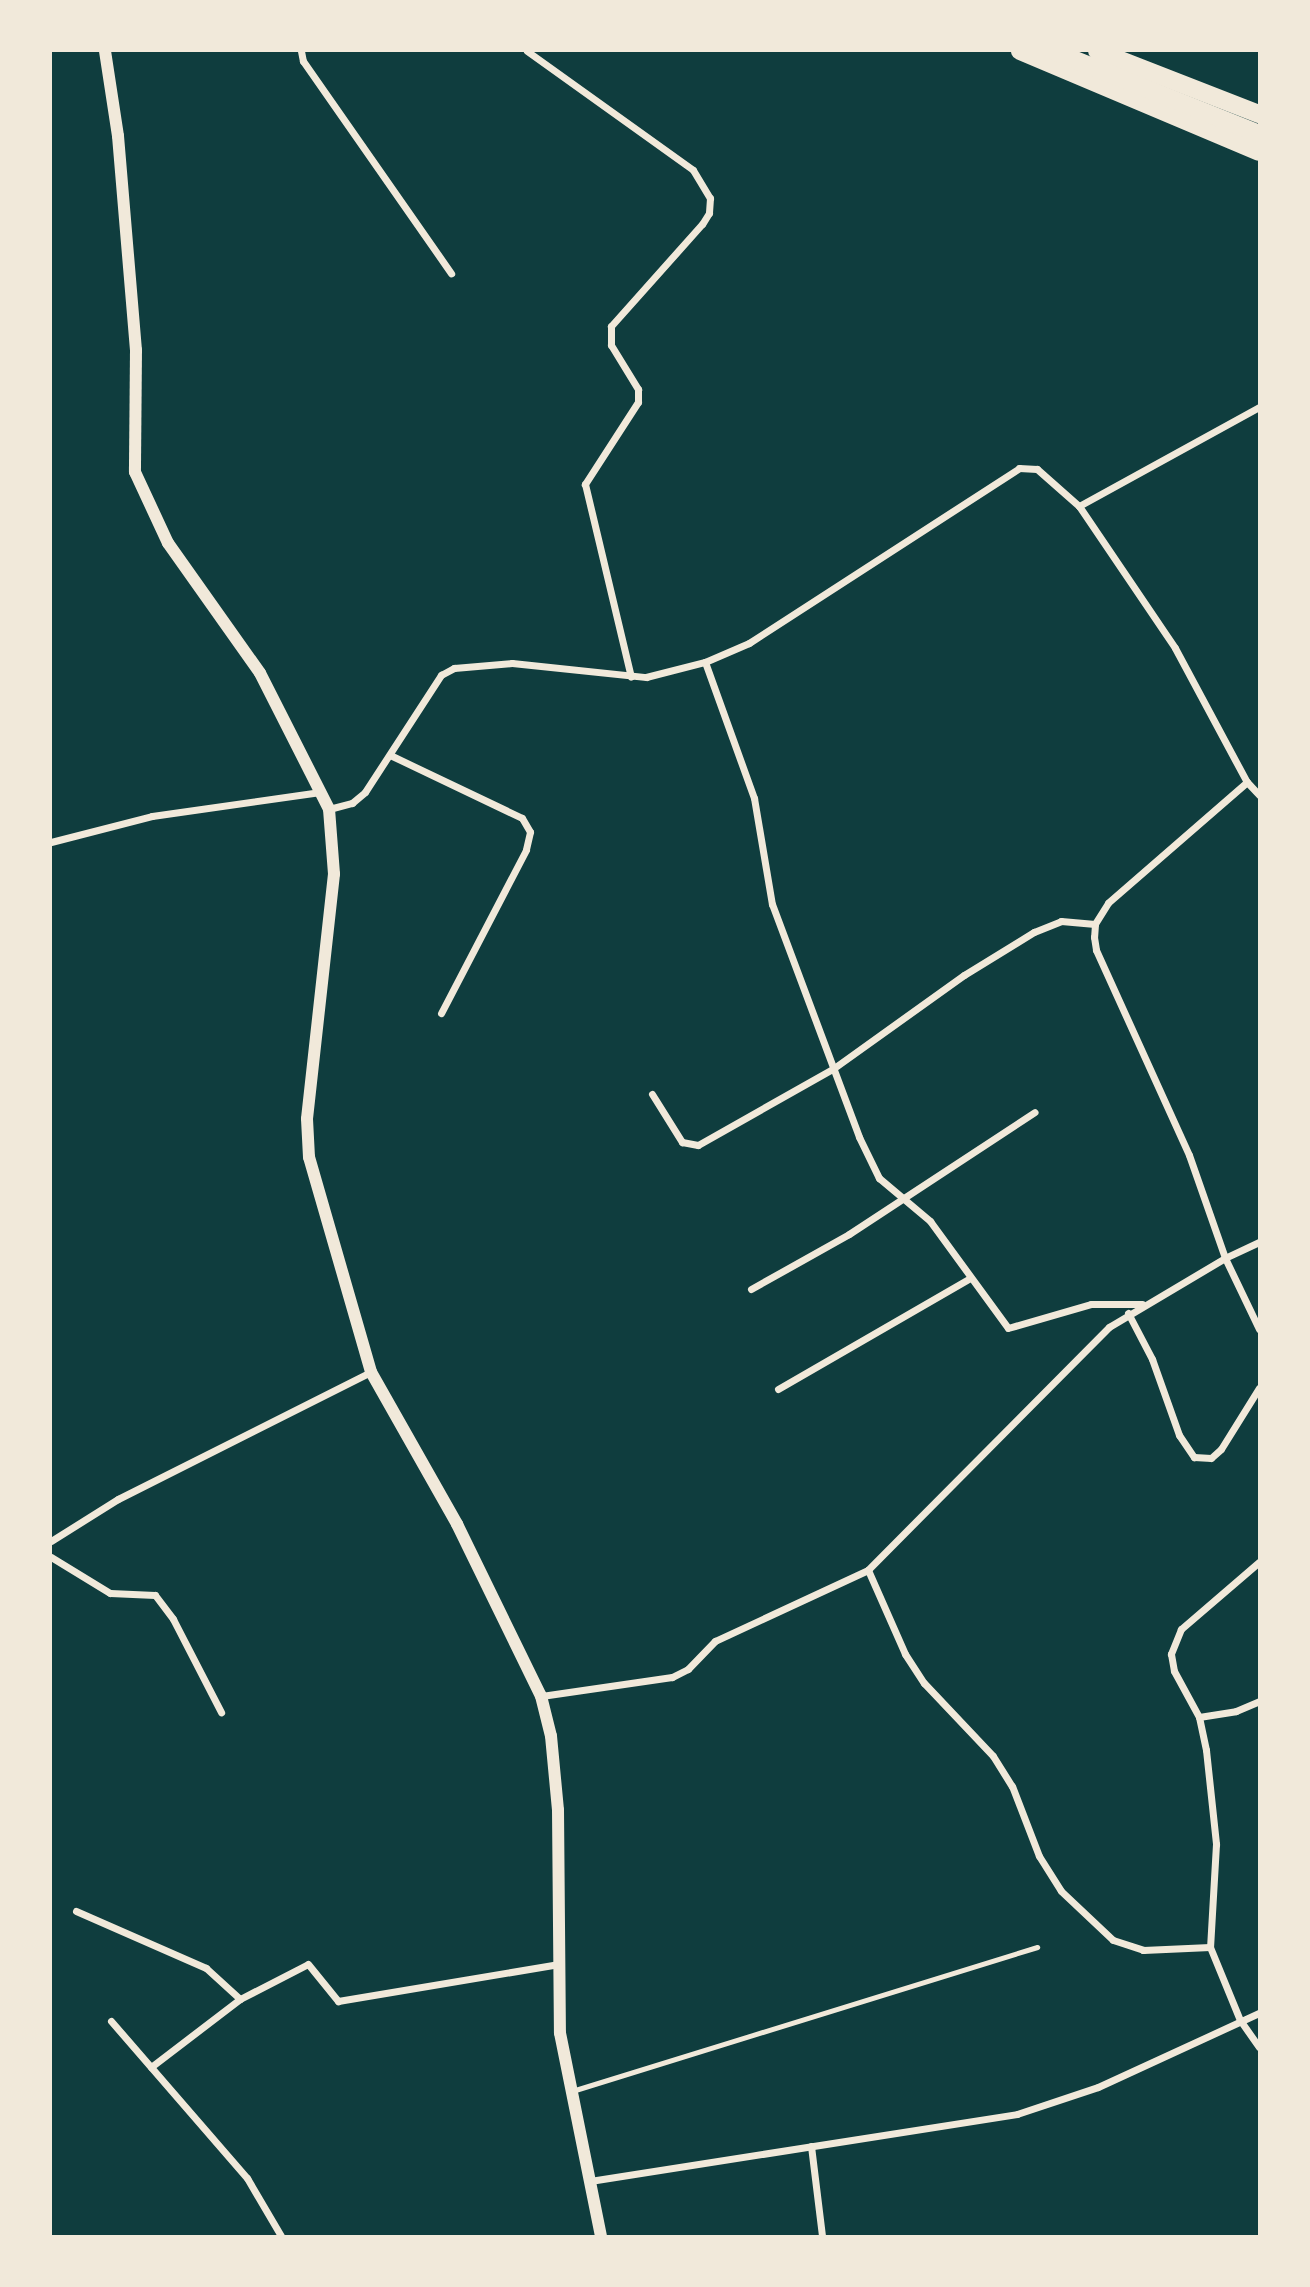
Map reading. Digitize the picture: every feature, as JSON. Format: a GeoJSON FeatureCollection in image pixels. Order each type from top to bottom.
{"type":"FeatureCollection","features":[{"type":"Feature","properties":{"kind":"main road"},"geometry":{"type":"LineString","coordinates":[[1020,51],[1259,152]]}},
{"type":"Feature","properties":{"kind":"main road"},"geometry":{"type":"LineString","coordinates":[[1053,51],[1259,134]]}},
{"type":"Feature","properties":{"kind":"main road"},"geometry":{"type":"LineString","coordinates":[[1097,51],[1259,114]]}},
{"type":"Feature","properties":{"kind":"street"},"geometry":{"type":"LineString","coordinates":[[105,51],[118,136],[136,350],[135,472],[168,543],[260,673],[329,809],[334,874],[307,1119],[309,1157],[371,1372],[457,1524],[541,1696],[551,1736],[558,1810],[560,2033],[601,2236]]}},
{"type":"Feature","properties":{"kind":"street"},"geometry":{"type":"LineString","coordinates":[[301,51],[303,61],[451,273]]}},
{"type":"Feature","properties":{"kind":"street"},"geometry":{"type":"LineString","coordinates":[[527,51],[683,162],[702,179],[710,198],[709,213],[702,223],[611,326],[611,345],[638,389],[638,402],[585,484],[631,677]]}},
{"type":"Feature","properties":{"kind":"street"},"geometry":{"type":"LineString","coordinates":[[1079,506],[1259,407]]}},
{"type":"Feature","properties":{"kind":"street"},"geometry":{"type":"LineString","coordinates":[[329,809],[352,803],[365,792],[441,675],[454,667],[512,663],[631,677],[705,662],[749,643],[1019,468],[1037,469],[1079,506],[1175,648],[1247,782],[1259,795]]}},
{"type":"Feature","properties":{"kind":"street"},"geometry":{"type":"LineString","coordinates":[[705,662],[754,798],[772,904],[869,1159],[879,1178],[930,1222],[1008,1328],[1091,1304],[1142,1304]]}},
{"type":"Feature","properties":{"kind":"street"},"geometry":{"type":"LineString","coordinates":[[390,755],[504,808],[522,818],[530,832],[526,850],[440,1013]]}},
{"type":"Feature","properties":{"kind":"street"},"geometry":{"type":"LineString","coordinates":[[1247,782],[1108,903],[1095,924],[1096,950],[1189,1155],[1225,1258],[1259,1329]]}},
{"type":"Feature","properties":{"kind":"street"},"geometry":{"type":"LineString","coordinates":[[51,842],[152,816],[320,792]]}},
{"type":"Feature","properties":{"kind":"street"},"geometry":{"type":"LineString","coordinates":[[652,1094],[682,1142],[691,1147],[834,1068],[964,975],[1046,925],[1095,924]]}},
{"type":"Feature","properties":{"kind":"street"},"geometry":{"type":"LineString","coordinates":[[751,1289],[905,1199],[1035,1112]]}},
{"type":"Feature","properties":{"kind":"street"},"geometry":{"type":"LineString","coordinates":[[541,1696],[673,1676],[688,1669],[715,1641],[868,1570],[1079,1354],[1142,1304],[1259,1242]]}},
{"type":"Feature","properties":{"kind":"street"},"geometry":{"type":"LineString","coordinates":[[778,1390],[970,1278]]}},
{"type":"Feature","properties":{"kind":"street"},"geometry":{"type":"LineString","coordinates":[[1128,1313],[1152,1359],[1179,1435],[1194,1457],[1211,1458],[1221,1449],[1259,1388]]}},
{"type":"Feature","properties":{"kind":"street"},"geometry":{"type":"LineString","coordinates":[[51,1541],[118,1499],[371,1372]]}},
{"type":"Feature","properties":{"kind":"street"},"geometry":{"type":"LineString","coordinates":[[51,1557],[110,1593],[155,1595],[173,1619],[221,1712]]}},
{"type":"Feature","properties":{"kind":"street"},"geometry":{"type":"LineString","coordinates":[[1259,1562],[1173,1641],[1174,1671],[1199,1717],[1216,1844],[1210,1947],[1240,2020],[1259,2047]]}},
{"type":"Feature","properties":{"kind":"street"},"geometry":{"type":"LineString","coordinates":[[868,1570],[905,1654],[924,1683],[993,1756],[1012,1786],[1039,1856],[1061,1891],[1113,1940],[1143,1950],[1210,1947]]}},
{"type":"Feature","properties":{"kind":"street"},"geometry":{"type":"LineString","coordinates":[[1199,1717],[1236,1711],[1259,1701]]}},
{"type":"Feature","properties":{"kind":"street"},"geometry":{"type":"LineString","coordinates":[[76,1911],[206,1968],[240,1999]]}},
{"type":"Feature","properties":{"kind":"street"},"geometry":{"type":"LineString","coordinates":[[151,2067],[240,1999],[308,1964],[338,2001],[559,1964]]}},
{"type":"Feature","properties":{"kind":"street"},"geometry":{"type":"LineString","coordinates":[[590,2181],[1017,2114],[1066,2100],[1259,2013]]}},
{"type":"Feature","properties":{"kind":"street"},"geometry":{"type":"LineString","coordinates":[[111,2021],[247,2178],[282,2236]]}},
{"type":"Feature","properties":{"kind":"street"},"geometry":{"type":"LineString","coordinates":[[811,2146],[822,2236]]}},
{"type":"Feature","properties":{"kind":"lane"},"geometry":{"type":"LineString","coordinates":[[572,2091],[1037,1947]]}}]}
